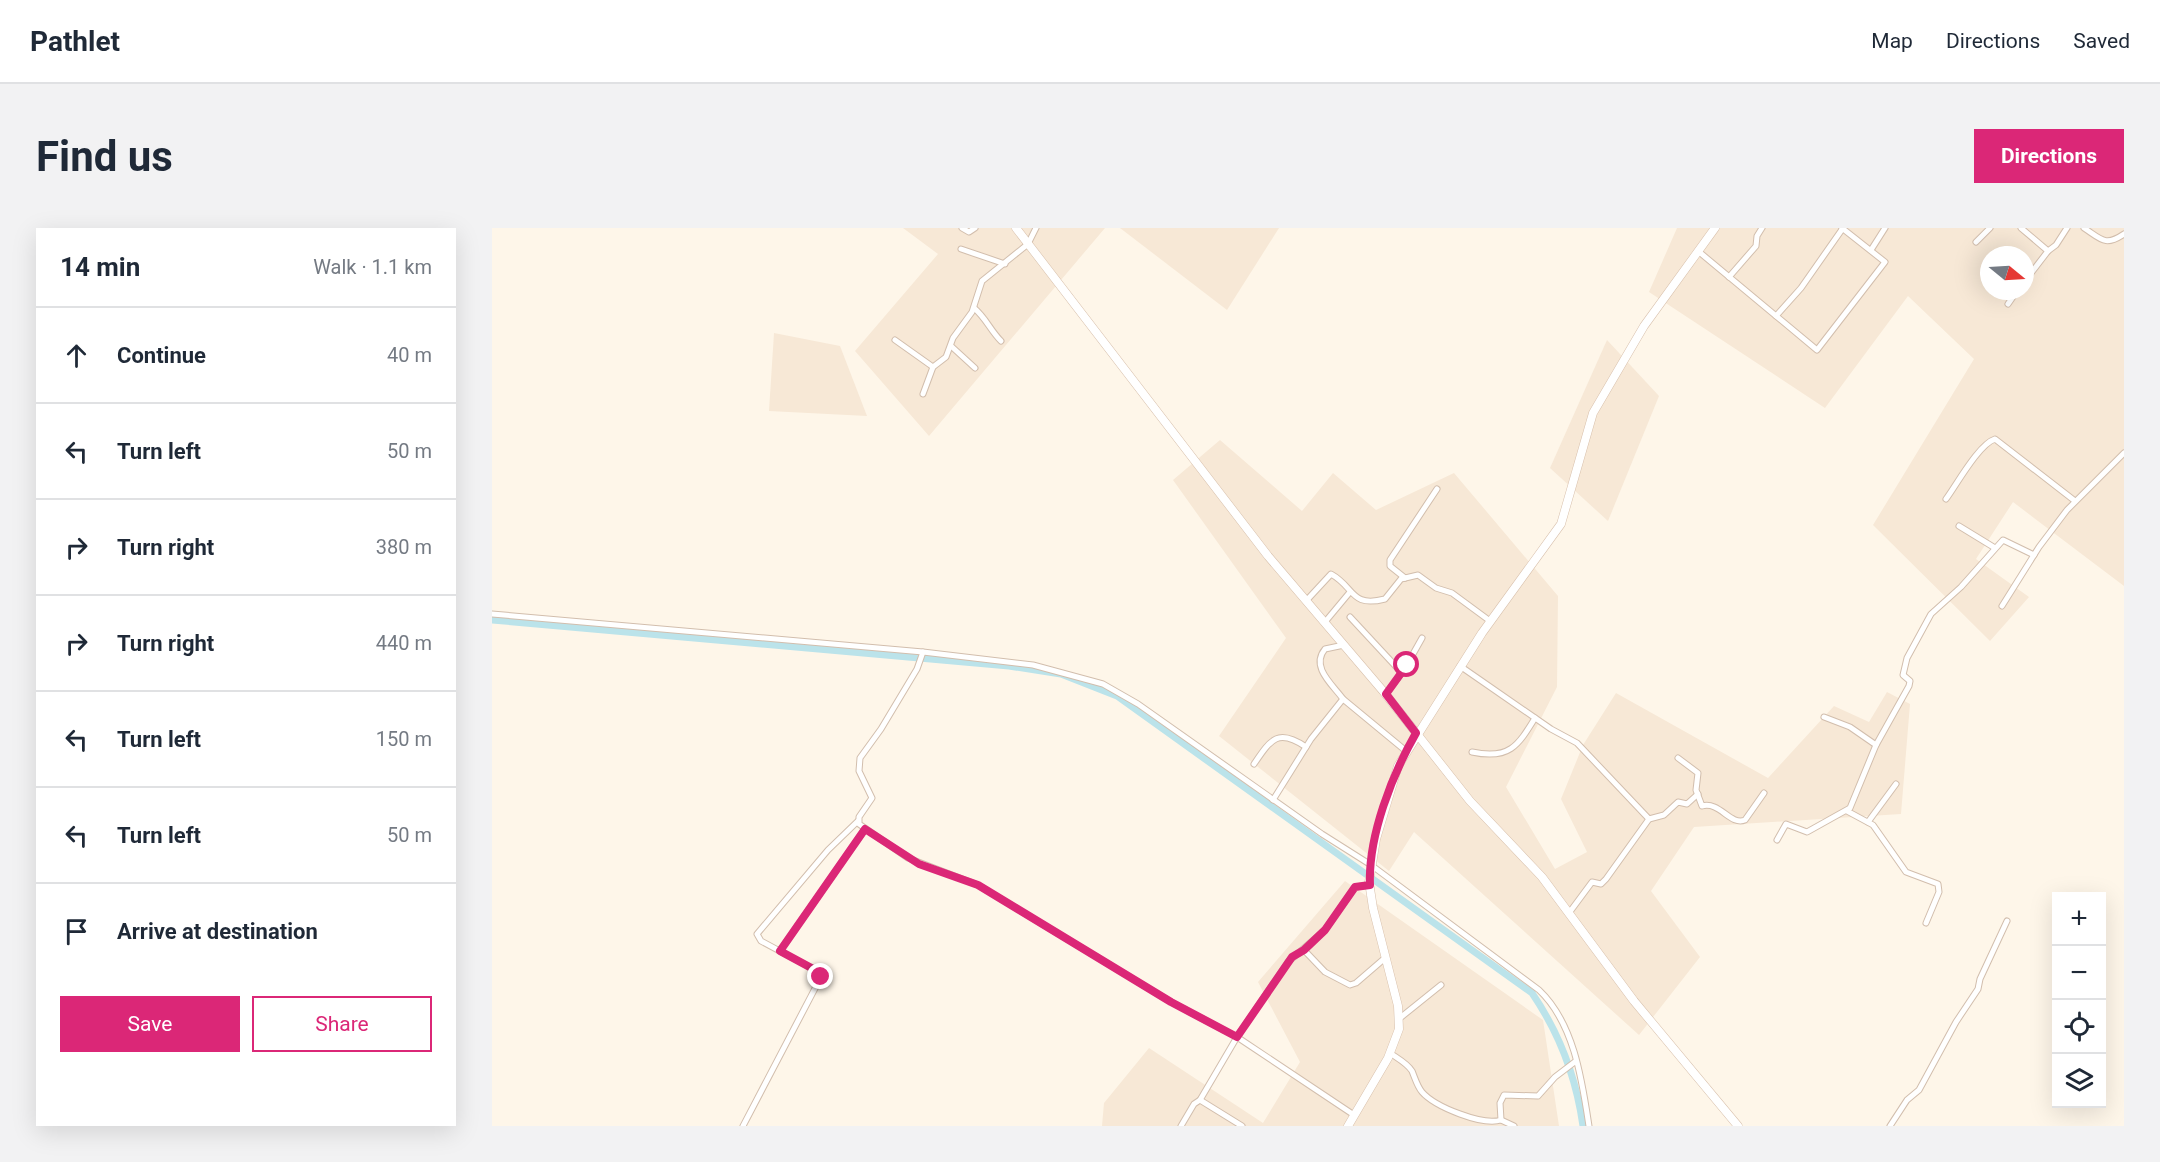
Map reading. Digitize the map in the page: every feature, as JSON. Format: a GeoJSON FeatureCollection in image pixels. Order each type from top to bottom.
{"type":"FeatureCollection","features":[{"type":"Feature","properties":{"kind":"street"},"geometry":{"type":"LineString","coordinates":[[962,228],[969,231],[975,228]]}},
{"type":"Feature","properties":{"kind":"street"},"geometry":{"type":"LineString","coordinates":[[1016,228],[1240,520],[1386,694],[1470,801],[1542,877],[1634,1001],[1738,1126]]}},
{"type":"Feature","properties":{"kind":"street"},"geometry":{"type":"LineString","coordinates":[[923,394],[933,367],[946,357],[974,308],[982,281],[1028,244],[1036,228]]}},
{"type":"Feature","properties":{"kind":"street"},"geometry":{"type":"LineString","coordinates":[[1348,1126],[1390,1053],[1396,1039],[1400,1018],[1369,883],[1391,783],[1416,733],[1490,621],[1561,524],[1593,413],[1644,326],[1715,228]]}},
{"type":"Feature","properties":{"kind":"street"},"geometry":{"type":"LineString","coordinates":[[1729,277],[1756,246],[1757,236],[1762,228]]}},
{"type":"Feature","properties":{"kind":"street"},"geometry":{"type":"LineString","coordinates":[[1698,251],[1729,277],[1776,316],[1817,350],[1885,262],[1842,228],[1801,288],[1776,316]]}},
{"type":"Feature","properties":{"kind":"street"},"geometry":{"type":"LineString","coordinates":[[1871,250],[1885,228]]}},
{"type":"Feature","properties":{"kind":"street"},"geometry":{"type":"LineString","coordinates":[[1976,242],[1990,228]]}},
{"type":"Feature","properties":{"kind":"street"},"geometry":{"type":"LineString","coordinates":[[2021,228],[2048,251]]}},
{"type":"Feature","properties":{"kind":"street"},"geometry":{"type":"LineString","coordinates":[[2034,269],[2056,245],[2067,228]]}},
{"type":"Feature","properties":{"kind":"street"},"geometry":{"type":"LineString","coordinates":[[2084,228],[2107,242],[2124,234]]}},
{"type":"Feature","properties":{"kind":"street"},"geometry":{"type":"LineString","coordinates":[[961,249],[1005,264]]}},
{"type":"Feature","properties":{"kind":"street"},"geometry":{"type":"LineString","coordinates":[[2007,304],[2010,300]]}},
{"type":"Feature","properties":{"kind":"street"},"geometry":{"type":"LineString","coordinates":[[974,308],[985,317],[990,330],[1001,341]]}},
{"type":"Feature","properties":{"kind":"street"},"geometry":{"type":"LineString","coordinates":[[896,340],[933,367]]}},
{"type":"Feature","properties":{"kind":"street"},"geometry":{"type":"LineString","coordinates":[[951,346],[975,368]]}},
{"type":"Feature","properties":{"kind":"street"},"geometry":{"type":"LineString","coordinates":[[1946,499],[1975,458],[1989,441],[1995,439],[2075,501]]}},
{"type":"Feature","properties":{"kind":"street"},"geometry":{"type":"LineString","coordinates":[[2002,606],[2034,555],[2075,501],[2124,453]]}},
{"type":"Feature","properties":{"kind":"street"},"geometry":{"type":"LineString","coordinates":[[1405,578],[1390,566],[1390,560],[1437,489]]}},
{"type":"Feature","properties":{"kind":"street"},"geometry":{"type":"LineString","coordinates":[[1959,526],[1995,548]]}},
{"type":"Feature","properties":{"kind":"street"},"geometry":{"type":"LineString","coordinates":[[1777,840],[1786,824],[1807,832],[1847,811],[1876,745],[1910,683],[1903,675],[1907,658],[1930,614],[1961,587],[2003,540],[2008,540],[2034,555]]}},
{"type":"Feature","properties":{"kind":"street"},"geometry":{"type":"LineString","coordinates":[[1306,601],[1331,574],[1364,602],[1388,597],[1398,582],[1405,578],[1420,576],[1436,588],[1452,593],[1490,621]]}},
{"type":"Feature","properties":{"kind":"street"},"geometry":{"type":"LineString","coordinates":[[1325,622],[1350,592]]}},
{"type":"Feature","properties":{"kind":"street"},"geometry":{"type":"LineString","coordinates":[[492,614],[1033,665],[1102,684],[1147,710],[1539,990],[1548,999],[1560,1021],[1575,1062],[1589,1126]]}},
{"type":"Feature","properties":{"kind":"street"},"geometry":{"type":"LineString","coordinates":[[1350,616],[1402,673]]}},
{"type":"Feature","properties":{"kind":"street"},"geometry":{"type":"LineString","coordinates":[[1386,694],[1402,673],[1422,638]]}},
{"type":"Feature","properties":{"kind":"street"},"geometry":{"type":"LineString","coordinates":[[1344,645],[1325,650],[1319,662],[1321,670],[1343,699],[1406,751]]}},
{"type":"Feature","properties":{"kind":"street"},"geometry":{"type":"LineString","coordinates":[[743,1126],[821,977],[817,971],[758,938],[758,930],[828,850],[858,821],[872,798],[859,771],[860,758],[881,729],[917,669],[922,653]]}},
{"type":"Feature","properties":{"kind":"street"},"geometry":{"type":"LineString","coordinates":[[1460,666],[1585,750],[1649,819]]}},
{"type":"Feature","properties":{"kind":"street"},"geometry":{"type":"LineString","coordinates":[[1273,800],[1306,747],[1343,699]]}},
{"type":"Feature","properties":{"kind":"street"},"geometry":{"type":"LineString","coordinates":[[1824,717],[1850,727],[1876,745]]}},
{"type":"Feature","properties":{"kind":"street"},"geometry":{"type":"LineString","coordinates":[[1472,753],[1485,754],[1511,750],[1520,744],[1535,718]]}},
{"type":"Feature","properties":{"kind":"street"},"geometry":{"type":"LineString","coordinates":[[1254,764],[1267,745],[1278,738],[1291,738],[1306,747]]}},
{"type":"Feature","properties":{"kind":"street"},"geometry":{"type":"LineString","coordinates":[[1678,758],[1698,773],[1698,794],[1702,806],[1712,806],[1740,822],[1745,820],[1764,793]]}},
{"type":"Feature","properties":{"kind":"street"},"geometry":{"type":"LineString","coordinates":[[1868,822],[1896,784]]}},
{"type":"Feature","properties":{"kind":"street"},"geometry":{"type":"LineString","coordinates":[[1569,913],[1592,882],[1600,884],[1606,879],[1649,819],[1664,815],[1678,802],[1687,804],[1698,794]]}},
{"type":"Feature","properties":{"kind":"street"},"geometry":{"type":"LineString","coordinates":[[1847,811],[1878,830],[1906,872],[1938,884],[1940,892],[1926,923]]}},
{"type":"Feature","properties":{"kind":"street"},"geometry":{"type":"LineString","coordinates":[[858,821],[865,829],[919,864],[978,885],[1171,1002],[1237,1037],[1354,1115]]}},
{"type":"Feature","properties":{"kind":"street"},"geometry":{"type":"LineString","coordinates":[[780,951],[865,829]]}},
{"type":"Feature","properties":{"kind":"street"},"geometry":{"type":"LineString","coordinates":[[1181,1126],[1288,962],[1325,930],[1355,887],[1369,883]]}},
{"type":"Feature","properties":{"kind":"street"},"geometry":{"type":"LineString","coordinates":[[1890,1126],[1907,1100],[1919,1090],[1956,1022],[1978,989],[1980,979],[2007,921]]}},
{"type":"Feature","properties":{"kind":"street"},"geometry":{"type":"LineString","coordinates":[[1304,950],[1325,972],[1350,986],[1385,958]]}},
{"type":"Feature","properties":{"kind":"street"},"geometry":{"type":"LineString","coordinates":[[1400,1018],[1441,985]]}},
{"type":"Feature","properties":{"kind":"street"},"geometry":{"type":"LineString","coordinates":[[1390,1053],[1410,1068],[1422,1092],[1452,1112],[1480,1124],[1494,1124],[1501,1120]]}},
{"type":"Feature","properties":{"kind":"street"},"geometry":{"type":"LineString","coordinates":[[1501,1120],[1500,1103],[1504,1095],[1538,1096],[1561,1072],[1575,1062]]}},
{"type":"Feature","properties":{"kind":"street"},"geometry":{"type":"LineString","coordinates":[[1200,1100],[1242,1126]]}},
{"type":"Feature","properties":{"kind":"street"},"geometry":{"type":"LineString","coordinates":[[1501,1120],[1514,1126]]}},
{"type":"Feature","properties":{"kind":"shaded area"},"geometry":{"type":"Polygon","coordinates":[[[903,228],[1105,228],[929,436],[855,351],[938,254],[903,228]]]}},
{"type":"Feature","properties":{"kind":"shaded area"},"geometry":{"type":"Polygon","coordinates":[[[1120,228],[1279,228],[1227,310],[1120,228]]]}},
{"type":"Feature","properties":{"kind":"shaded area"},"geometry":{"type":"Polygon","coordinates":[[[1677,228],[2124,228],[2124,586],[2013,502],[1976,559],[2029,597],[1990,641],[1873,525],[1974,359],[1908,296],[1825,408],[1649,292],[1677,228]]]}},
{"type":"Feature","properties":{"kind":"shaded area"},"geometry":{"type":"Polygon","coordinates":[[[774,333],[840,346],[867,416],[769,411],[774,333]]]}},
{"type":"Feature","properties":{"kind":"shaded area"},"geometry":{"type":"Polygon","coordinates":[[[1607,340],[1659,396],[1608,521],[1550,468],[1607,340]]]}},
{"type":"Feature","properties":{"kind":"shaded area"},"geometry":{"type":"Polygon","coordinates":[[[1220,440],[1302,511],[1333,473],[1376,510],[1454,473],[1558,596],[1557,687],[1506,787],[1555,869],[1587,852],[1561,799],[1583,745],[1616,693],[1768,778],[1834,706],[1869,722],[1887,692],[1910,704],[1901,814],[1694,827],[1651,891],[1700,957],[1639,1035],[1414,832],[1389,871],[1219,736],[1286,638],[1173,480],[1220,440]]]}},
{"type":"Feature","properties":{"kind":"shaded area"},"geometry":{"type":"Polygon","coordinates":[[[1345,881],[1543,1020],[1559,1126],[1102,1126],[1104,1103],[1149,1048],[1263,1123],[1300,1062],[1258,982],[1345,881]]]}},
{"type":"Feature","properties":{"kind":"waterway"},"geometry":{"type":"LineString","coordinates":[[492,620],[1009,666],[1061,674],[1117,696],[1532,993],[1559,1040],[1576,1090],[1583,1126]]}},
{"type":"Feature","properties":{"kind":"route"},"geometry":{"type":"LineString","coordinates":[[821,977],[817,971],[780,951],[806,910],[831,879],[865,829],[919,864],[978,885],[1181,1008],[1237,1037],[1292,957],[1304,950],[1325,930],[1355,887],[1370,885],[1376,839],[1391,783],[1416,733],[1386,694],[1407,665]]}}]}
